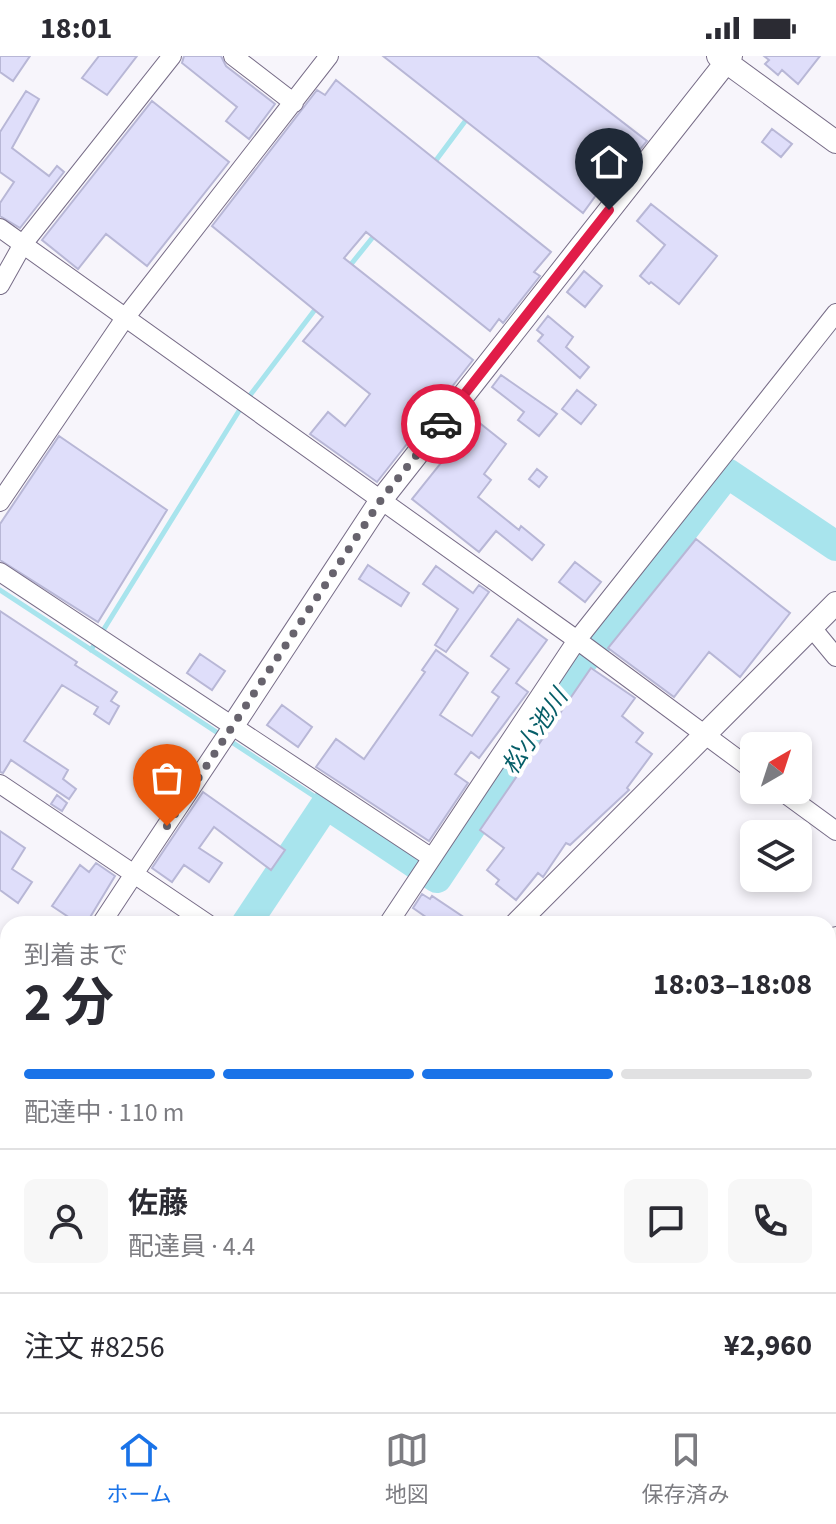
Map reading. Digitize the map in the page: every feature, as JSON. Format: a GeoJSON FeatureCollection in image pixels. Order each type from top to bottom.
{"type":"FeatureCollection","features":[{"type":"Feature","properties":{"kind":"street"},"geometry":{"type":"LineString","coordinates":[[0,285],[23,244],[172,56]]}},
{"type":"Feature","properties":{"kind":"street"},"geometry":{"type":"LineString","coordinates":[[233,56],[294,103]]}},
{"type":"Feature","properties":{"kind":"street"},"geometry":{"type":"LineString","coordinates":[[0,502],[125,318],[329,56]]}},
{"type":"Feature","properties":{"kind":"street"},"geometry":{"type":"LineString","coordinates":[[106,916],[381,500],[725,58],[836,142]]}},
{"type":"Feature","properties":{"kind":"street"},"geometry":{"type":"LineString","coordinates":[[0,228],[585,646],[740,761]]}},
{"type":"Feature","properties":{"kind":"street"},"geometry":{"type":"LineString","coordinates":[[393,916],[585,646],[836,313]]}},
{"type":"Feature","properties":{"kind":"street"},"geometry":{"type":"LineString","coordinates":[[0,572],[432,858]]}},
{"type":"Feature","properties":{"kind":"street"},"geometry":{"type":"LineString","coordinates":[[524,916],[836,603]]}},
{"type":"Feature","properties":{"kind":"street"},"geometry":{"type":"LineString","coordinates":[[812,628],[836,657]]}},
{"type":"Feature","properties":{"kind":"street"},"geometry":{"type":"LineString","coordinates":[[0,784],[196,916]]}},
{"type":"Feature","properties":{"kind":"street"},"geometry":{"type":"LineString","coordinates":[[799,804],[836,831]]}},
{"type":"Feature","properties":{"kind":"building"},"geometry":{"type":"Polygon","coordinates":[[[0,56],[30,56],[13,81],[0,72],[0,56]]]}},
{"type":"Feature","properties":{"kind":"building"},"geometry":{"type":"Polygon","coordinates":[[[99,56],[137,56],[107,95],[82,78],[99,56]]]}},
{"type":"Feature","properties":{"kind":"building"},"geometry":{"type":"Polygon","coordinates":[[[184,56],[221,56],[226,66],[275,104],[249,139],[226,121],[237,107],[182,63],[184,56]]]}},
{"type":"Feature","properties":{"kind":"building"},"geometry":{"type":"Polygon","coordinates":[[[383,56],[537,56],[647,141],[615,180],[610,176],[583,213],[383,56]]]}},
{"type":"Feature","properties":{"kind":"building"},"geometry":{"type":"Polygon","coordinates":[[[764,56],[820,56],[798,84],[782,70],[778,75],[765,64],[769,60],[764,56]]]}},
{"type":"Feature","properties":{"kind":"building"},"geometry":{"type":"Polygon","coordinates":[[[336,80],[551,252],[534,272],[540,276],[503,323],[499,319],[490,331],[366,232],[344,258],[473,360],[377,482],[310,434],[328,412],[345,426],[370,394],[303,341],[323,317],[212,226],[317,90],[325,95],[336,80]]]}},
{"type":"Feature","properties":{"kind":"building"},"geometry":{"type":"Polygon","coordinates":[[[26,91],[39,99],[12,148],[49,176],[57,166],[64,172],[20,228],[0,216],[0,203],[14,182],[0,172],[0,132],[26,91]]]}},
{"type":"Feature","properties":{"kind":"building"},"geometry":{"type":"Polygon","coordinates":[[[152,101],[229,162],[147,266],[106,234],[78,269],[42,240],[152,101]]]}},
{"type":"Feature","properties":{"kind":"building"},"geometry":{"type":"Polygon","coordinates":[[[772,129],[792,144],[781,157],[762,142],[772,129]]]}},
{"type":"Feature","properties":{"kind":"building"},"geometry":{"type":"Polygon","coordinates":[[[651,204],[717,256],[679,304],[640,276],[665,245],[637,221],[651,204]]]}},
{"type":"Feature","properties":{"kind":"building"},"geometry":{"type":"Polygon","coordinates":[[[584,271],[602,286],[585,307],[567,292],[584,271]]]}},
{"type":"Feature","properties":{"kind":"building"},"geometry":{"type":"Polygon","coordinates":[[[548,316],[573,337],[566,347],[589,367],[580,378],[538,341],[543,335],[537,330],[548,316]]]}},
{"type":"Feature","properties":{"kind":"building"},"geometry":{"type":"Polygon","coordinates":[[[501,375],[557,414],[539,436],[518,420],[524,412],[492,387],[501,375]]]}},
{"type":"Feature","properties":{"kind":"building"},"geometry":{"type":"Polygon","coordinates":[[[577,390],[596,405],[581,424],[562,409],[577,390]]]}},
{"type":"Feature","properties":{"kind":"building"},"geometry":{"type":"Polygon","coordinates":[[[467,413],[506,444],[484,474],[491,480],[478,497],[519,530],[521,526],[544,545],[532,560],[496,531],[479,552],[412,499],[441,463],[435,458],[467,413]]]}},
{"type":"Feature","properties":{"kind":"building"},"geometry":{"type":"Polygon","coordinates":[[[59,436],[167,510],[98,622],[0,560],[0,524],[59,436]]]}},
{"type":"Feature","properties":{"kind":"building"},"geometry":{"type":"Polygon","coordinates":[[[537,469],[547,477],[539,487],[529,479],[537,469]]]}},
{"type":"Feature","properties":{"kind":"building"},"geometry":{"type":"Polygon","coordinates":[[[696,539],[790,613],[740,677],[709,652],[674,697],[608,648],[696,539]]]}},
{"type":"Feature","properties":{"kind":"building"},"geometry":{"type":"Polygon","coordinates":[[[575,562],[601,582],[585,602],[559,582],[575,562]]]}},
{"type":"Feature","properties":{"kind":"building"},"geometry":{"type":"Polygon","coordinates":[[[368,565],[409,593],[401,606],[359,579],[368,565]]]}},
{"type":"Feature","properties":{"kind":"building"},"geometry":{"type":"Polygon","coordinates":[[[436,566],[473,593],[479,585],[489,592],[446,652],[435,645],[458,609],[423,584],[436,566]]]}},
{"type":"Feature","properties":{"kind":"building"},"geometry":{"type":"Polygon","coordinates":[[[0,611],[117,692],[111,701],[119,706],[109,724],[94,714],[98,707],[62,685],[24,741],[68,770],[63,779],[76,789],[69,799],[11,760],[3,773],[0,772],[0,611]]]}},
{"type":"Feature","properties":{"kind":"building"},"geometry":{"type":"Polygon","coordinates":[[[518,619],[547,640],[516,683],[528,692],[479,758],[471,752],[455,774],[468,783],[429,841],[316,767],[336,739],[364,759],[425,672],[422,670],[436,650],[468,673],[440,715],[472,736],[499,697],[492,692],[509,669],[491,656],[518,619]]]}},
{"type":"Feature","properties":{"kind":"building"},"geometry":{"type":"Polygon","coordinates":[[[200,654],[225,671],[212,690],[187,673],[200,654]]]}},
{"type":"Feature","properties":{"kind":"building"},"geometry":{"type":"Polygon","coordinates":[[[591,668],[635,698],[622,716],[643,733],[636,742],[652,754],[627,788],[629,790],[570,845],[566,843],[543,877],[538,873],[516,900],[496,884],[499,880],[487,870],[504,848],[480,830],[591,668]]]}},
{"type":"Feature","properties":{"kind":"building"},"geometry":{"type":"Polygon","coordinates":[[[282,705],[312,727],[298,747],[267,725],[282,705]]]}},
{"type":"Feature","properties":{"kind":"building"},"geometry":{"type":"Polygon","coordinates":[[[203,792],[285,850],[271,870],[214,827],[199,848],[222,863],[209,882],[184,865],[172,882],[152,868],[203,792]]]}},
{"type":"Feature","properties":{"kind":"building"},"geometry":{"type":"Polygon","coordinates":[[[57,795],[67,803],[62,811],[51,804],[57,795]]]}},
{"type":"Feature","properties":{"kind":"building"},"geometry":{"type":"Polygon","coordinates":[[[0,831],[25,848],[12,869],[32,882],[18,903],[0,890],[0,831]]]}},
{"type":"Feature","properties":{"kind":"building"},"geometry":{"type":"Polygon","coordinates":[[[96,863],[115,876],[91,916],[67,916],[52,906],[80,865],[89,872],[96,863]]]}},
{"type":"Feature","properties":{"kind":"building"},"geometry":{"type":"Polygon","coordinates":[[[422,894],[430,899],[432,896],[462,916],[424,916],[413,908],[422,894]]]}},
{"type":"Feature","properties":{"kind":"waterway"},"geometry":{"type":"LineString","coordinates":[[434,163],[469,116]]}},
{"type":"Feature","properties":{"kind":"waterway"},"geometry":{"type":"LineString","coordinates":[[348,268],[377,232]]}},
{"type":"Feature","properties":{"kind":"waterway"},"geometry":{"type":"LineString","coordinates":[[248,398],[317,307]]}},
{"type":"Feature","properties":{"kind":"waterway"},"geometry":{"type":"LineString","coordinates":[[91,650],[242,406]]}},
{"type":"Feature","properties":{"kind":"waterway","name":"松小池川"},"geometry":{"type":"LineString","coordinates":[[251,916],[326,804],[437,878],[575,671],[727,473],[836,546]]}},
{"type":"Feature","properties":{"kind":"waterway"},"geometry":{"type":"LineString","coordinates":[[0,590],[326,804]]}},
{"type":"Feature","properties":{"kind":"way so far"},"geometry":{"type":"LineString","coordinates":[[167,826],[381,500],[441,424]]}},
{"type":"Feature","properties":{"kind":"route"},"geometry":{"type":"LineString","coordinates":[[441,424],[609,210]]}}]}
